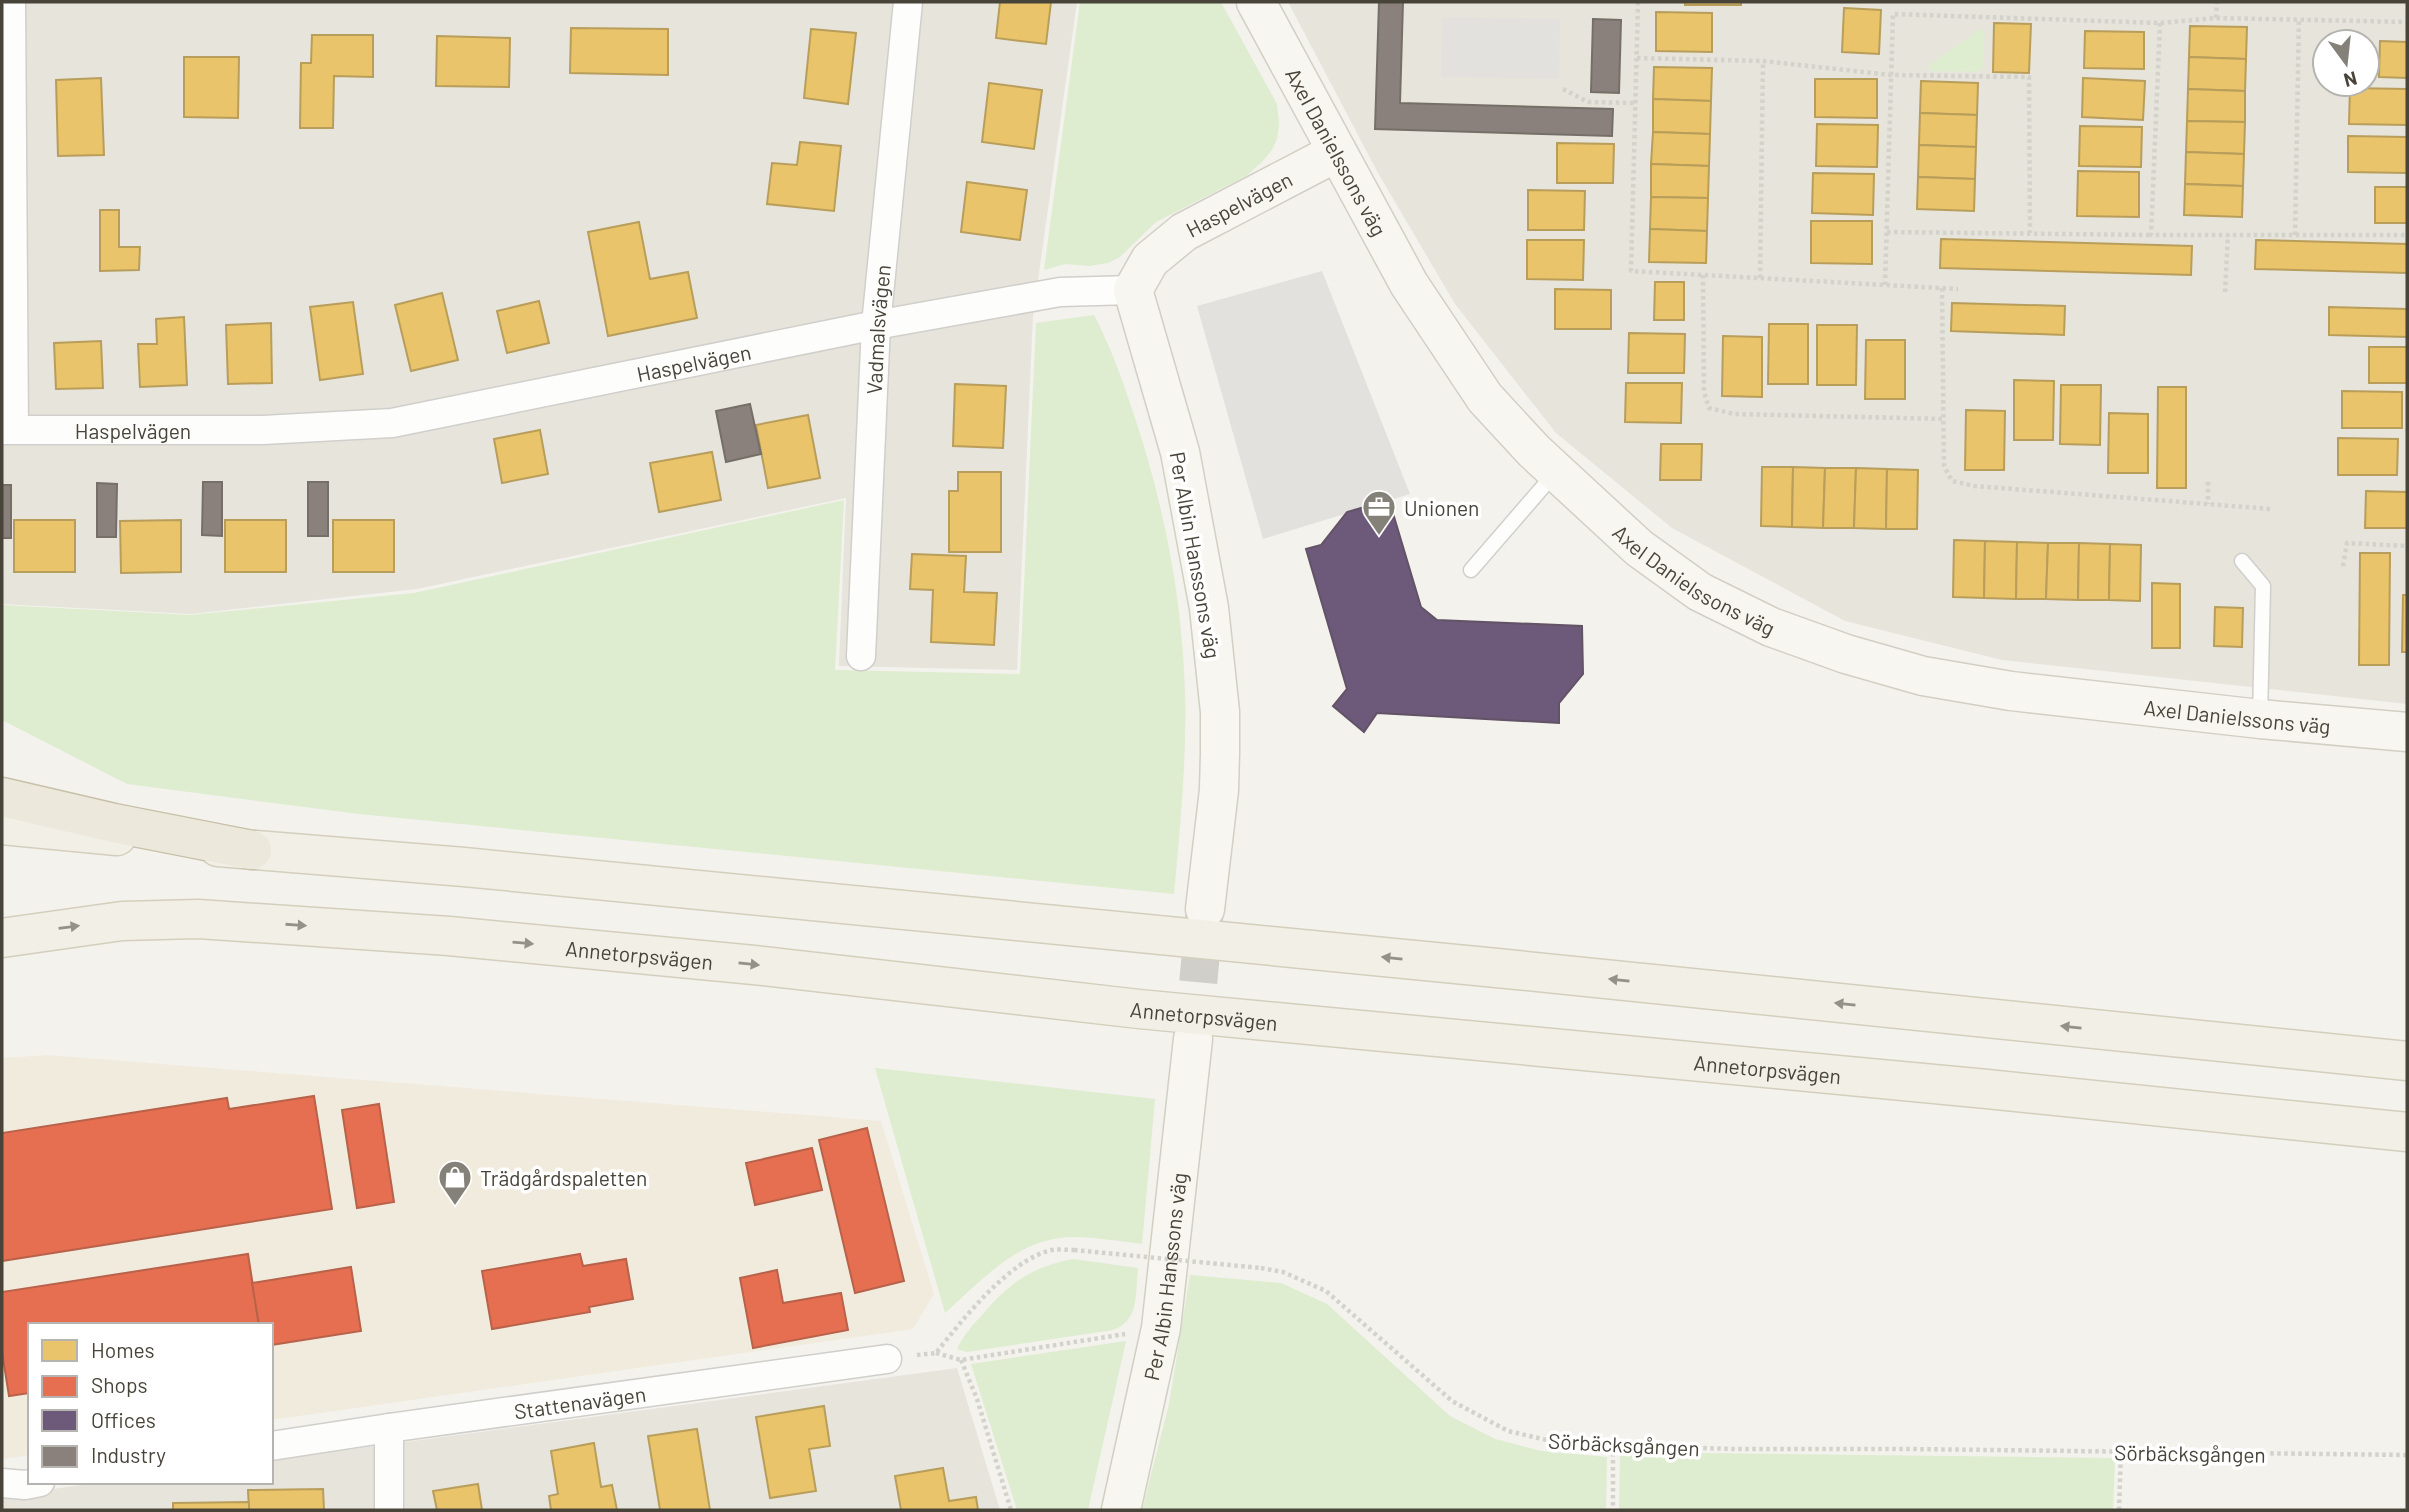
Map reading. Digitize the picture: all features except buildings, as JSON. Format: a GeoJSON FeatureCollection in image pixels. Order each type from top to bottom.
{"type":"FeatureCollection","features":[{"type":"Feature","properties":{"kind":"highway"},"geometry":{"type":"LineString","coordinates":[[2,797],[252,850]]}},
{"type":"Feature","properties":{"kind":"main road"},"geometry":{"type":"LineString","coordinates":[[2,825],[1479,966],[2407,1061]]}},
{"type":"Feature","properties":{"kind":"main road","name":"Annetorpsvägen"},"geometry":{"type":"LineString","coordinates":[[2,938],[122,921],[198,919],[449,936],[754,965],[1139,1009],[2407,1132]]}},
{"type":"Feature","properties":{"kind":"main road"},"geometry":{"type":"LineString","coordinates":[[2122,1032],[2407,1047]]}},
{"type":"Feature","properties":{"kind":"main road"},"geometry":{"type":"LineString","coordinates":[[2305,1123],[2407,1139]]}},
{"type":"Feature","properties":{"kind":"street"},"geometry":{"type":"LineString","coordinates":[[8,430],[11,2]]}},
{"type":"Feature","properties":{"kind":"street","name":"Vadmalsvägen"},"geometry":{"type":"LineString","coordinates":[[861,656],[876,325],[908,2]]}},
{"type":"Feature","properties":{"kind":"street","name":"Axel Danielssons väg"},"geometry":{"type":"LineString","coordinates":[[1256,2],[1409,284],[1485,398],[1556,472],[1639,548],[1700,592],[1771,627],[1846,654],[1923,676],[2011,691],[2260,719],[2407,732]]}},
{"type":"Feature","properties":{"kind":"street","name":"Haspelvägen"},"geometry":{"type":"LineString","coordinates":[[8,430],[263,430],[392,423],[876,325],[1060,292],[1133,290],[1150,260],[1184,232],[1337,152]]}},
{"type":"Feature","properties":{"kind":"street","name":"Per Albin Hanssons väg"},"geometry":{"type":"LineString","coordinates":[[1133,290],[1180,452],[1209,608],[1220,712],[1220,753],[1219,790],[1205,909]]}},
{"type":"Feature","properties":{"kind":"street","name":"Per Albin Hanssons väg"},"geometry":{"type":"LineString","coordinates":[[1121,1510],[1161,1328],[1193,1039]]}},
{"type":"Feature","properties":{"kind":"street","name":"Stattenavägen"},"geometry":{"type":"LineString","coordinates":[[273,1446],[887,1359]]}},
{"type":"Feature","properties":{"kind":"street"},"geometry":{"type":"LineString","coordinates":[[388,1428],[389,1510]]}},
{"type":"Feature","properties":{"kind":"street"},"geometry":{"type":"LineString","coordinates":[[2,1483],[30,1484]]}},
{"type":"Feature","properties":{"kind":"lane"},"geometry":{"type":"LineString","coordinates":[[1471,570],[1556,472]]}},
{"type":"Feature","properties":{"kind":"lane"},"geometry":{"type":"LineString","coordinates":[[2242,561],[2263,586],[2260,719]]}},
{"type":"Feature","properties":{"kind":"path"},"geometry":{"type":"LineString","coordinates":[[1638,2],[1631,271],[1958,289]]}},
{"type":"Feature","properties":{"kind":"path"},"geometry":{"type":"LineString","coordinates":[[2216,18],[2217,2]]}},
{"type":"Feature","properties":{"kind":"path"},"geometry":{"type":"LineString","coordinates":[[1885,285],[1893,15],[2160,23],[2216,18],[2407,22]]}},
{"type":"Feature","properties":{"kind":"path"},"geometry":{"type":"LineString","coordinates":[[2295,235],[2299,18]]}},
{"type":"Feature","properties":{"kind":"path"},"geometry":{"type":"LineString","coordinates":[[2151,235],[2160,23]]}},
{"type":"Feature","properties":{"kind":"path"},"geometry":{"type":"LineString","coordinates":[[1637,58],[1763,61],[1891,75],[2029,77],[2030,233]]}},
{"type":"Feature","properties":{"kind":"path"},"geometry":{"type":"LineString","coordinates":[[1760,278],[1763,61]]}},
{"type":"Feature","properties":{"kind":"path"},"geometry":{"type":"LineString","coordinates":[[1563,89],[1588,102],[1636,103]]}},
{"type":"Feature","properties":{"kind":"path"},"geometry":{"type":"LineString","coordinates":[[1887,232],[2407,235]]}},
{"type":"Feature","properties":{"kind":"path"},"geometry":{"type":"LineString","coordinates":[[2225,292],[2228,235]]}},
{"type":"Feature","properties":{"kind":"path"},"geometry":{"type":"LineString","coordinates":[[1703,275],[1704,392],[1709,408],[1734,414],[1944,419]]}},
{"type":"Feature","properties":{"kind":"path"},"geometry":{"type":"LineString","coordinates":[[1942,288],[1944,466],[1952,481],[1975,486],[2271,509]]}},
{"type":"Feature","properties":{"kind":"path"},"geometry":{"type":"LineString","coordinates":[[2208,482],[2208,504]]}},
{"type":"Feature","properties":{"kind":"path"},"geometry":{"type":"LineString","coordinates":[[2343,566],[2347,543],[2407,545]]}},
{"type":"Feature","properties":{"kind":"path","name":"Sörbäcksgången"},"geometry":{"type":"LineString","coordinates":[[961,1360],[936,1353],[966,1316],[1015,1269],[1037,1255],[1054,1249],[1074,1250],[1283,1272],[1326,1291],[1444,1394],[1508,1431],[1564,1444],[2407,1455]]}},
{"type":"Feature","properties":{"kind":"path"},"geometry":{"type":"LineString","coordinates":[[1011,1510],[961,1360],[1161,1328]]}},
{"type":"Feature","properties":{"kind":"path"},"geometry":{"type":"LineString","coordinates":[[1613,1446],[1613,1510]]}},
{"type":"Feature","properties":{"kind":"path"},"geometry":{"type":"LineString","coordinates":[[2119,1510],[2121,1452]]}},
{"type":"Feature","properties":{"kind":"shaded area"},"geometry":{"type":"Polygon","coordinates":[[[2,2],[1077,2],[1033,316],[1017,670],[839,666],[846,498],[417,589],[191,614],[2,604],[2,2]]]}},
{"type":"Feature","properties":{"kind":"shaded area"},"geometry":{"type":"Polygon","coordinates":[[[1288,2],[2407,2],[2407,704],[2002,660],[1845,621],[1672,528],[1556,433],[1455,304],[1378,173],[1288,2]]]}},
{"type":"Feature","properties":{"kind":"shaded area"},"geometry":{"type":"Polygon","coordinates":[[[1442,17],[1560,19],[1559,79],[1441,77],[1442,17]]]}},
{"type":"Feature","properties":{"kind":"shaded area"},"geometry":{"type":"Polygon","coordinates":[[[1322,271],[1410,494],[1263,539],[1197,306],[1322,271]]]}},
{"type":"Feature","properties":{"kind":"shaded area","name":"Trädgårdspaletten"},"geometry":{"type":"Polygon","coordinates":[[[48,1055],[881,1121],[934,1294],[913,1329],[273,1420],[273,1323],[28,1323],[28,1455],[2,1459],[2,1058],[48,1055]]]}},
{"type":"Feature","properties":{"kind":"shaded area"},"geometry":{"type":"Polygon","coordinates":[[[957,1368],[1000,1510],[2,1510],[2,1496],[89,1484],[273,1484],[273,1460],[957,1368]]]}},
{"type":"Feature","properties":{"kind":"green space"},"geometry":{"type":"Polygon","coordinates":[[[1080,2],[1221,2],[1277,104],[1277,139],[1262,162],[1246,176],[1156,222],[1120,257],[1108,263],[1089,266],[1065,264],[1044,270],[1080,2]]]}},
{"type":"Feature","properties":{"kind":"green space"},"geometry":{"type":"Polygon","coordinates":[[[1980,29],[1985,32],[1983,67],[1978,72],[1929,71],[1929,65],[1980,29]]]}},
{"type":"Feature","properties":{"kind":"green space"},"geometry":{"type":"Polygon","coordinates":[[[1094,315],[1119,373],[1153,478],[1169,548],[1180,619],[1185,742],[1174,894],[359,814],[127,784],[2,720],[2,605],[190,615],[414,593],[844,500],[835,670],[1020,674],[1036,323],[1094,315]]]}},
{"type":"Feature","properties":{"kind":"green space"},"geometry":{"type":"Polygon","coordinates":[[[875,1068],[1155,1099],[1142,1244],[1072,1237],[1035,1245],[1002,1263],[945,1313],[875,1068]]]}},
{"type":"Feature","properties":{"kind":"green space"},"geometry":{"type":"Polygon","coordinates":[[[1073,1259],[1138,1268],[1132,1313],[1122,1326],[1113,1330],[967,1352],[957,1349],[972,1326],[1013,1285],[1045,1266],[1073,1259]]]}},
{"type":"Feature","properties":{"kind":"green space"},"geometry":{"type":"Polygon","coordinates":[[[1190,1275],[1281,1283],[1327,1304],[1450,1416],[1495,1439],[1541,1451],[1607,1457],[1606,1510],[1142,1510],[1169,1404],[1190,1275]]]}},
{"type":"Feature","properties":{"kind":"green space"},"geometry":{"type":"Polygon","coordinates":[[[1126,1341],[1088,1510],[1017,1510],[971,1364],[1126,1341]]]}},
{"type":"Feature","properties":{"kind":"green space"},"geometry":{"type":"Polygon","coordinates":[[[1620,1452],[2115,1458],[2113,1510],[1619,1510],[1620,1452]]]}},
{"type":"Feature","properties":{"kind":"tunnel"},"geometry":{"type":"LineString","coordinates":[[1193,1039],[1205,909]]}},
{"type":"Feature","properties":{"kind":"place","name":"Unionen"},"geometry":{"type":"Point","coordinates":[1379,537]}},
{"type":"Feature","properties":{"kind":"place","name":"Trädgårdspaletten"},"geometry":{"type":"Point","coordinates":[455,1207]}}]}
